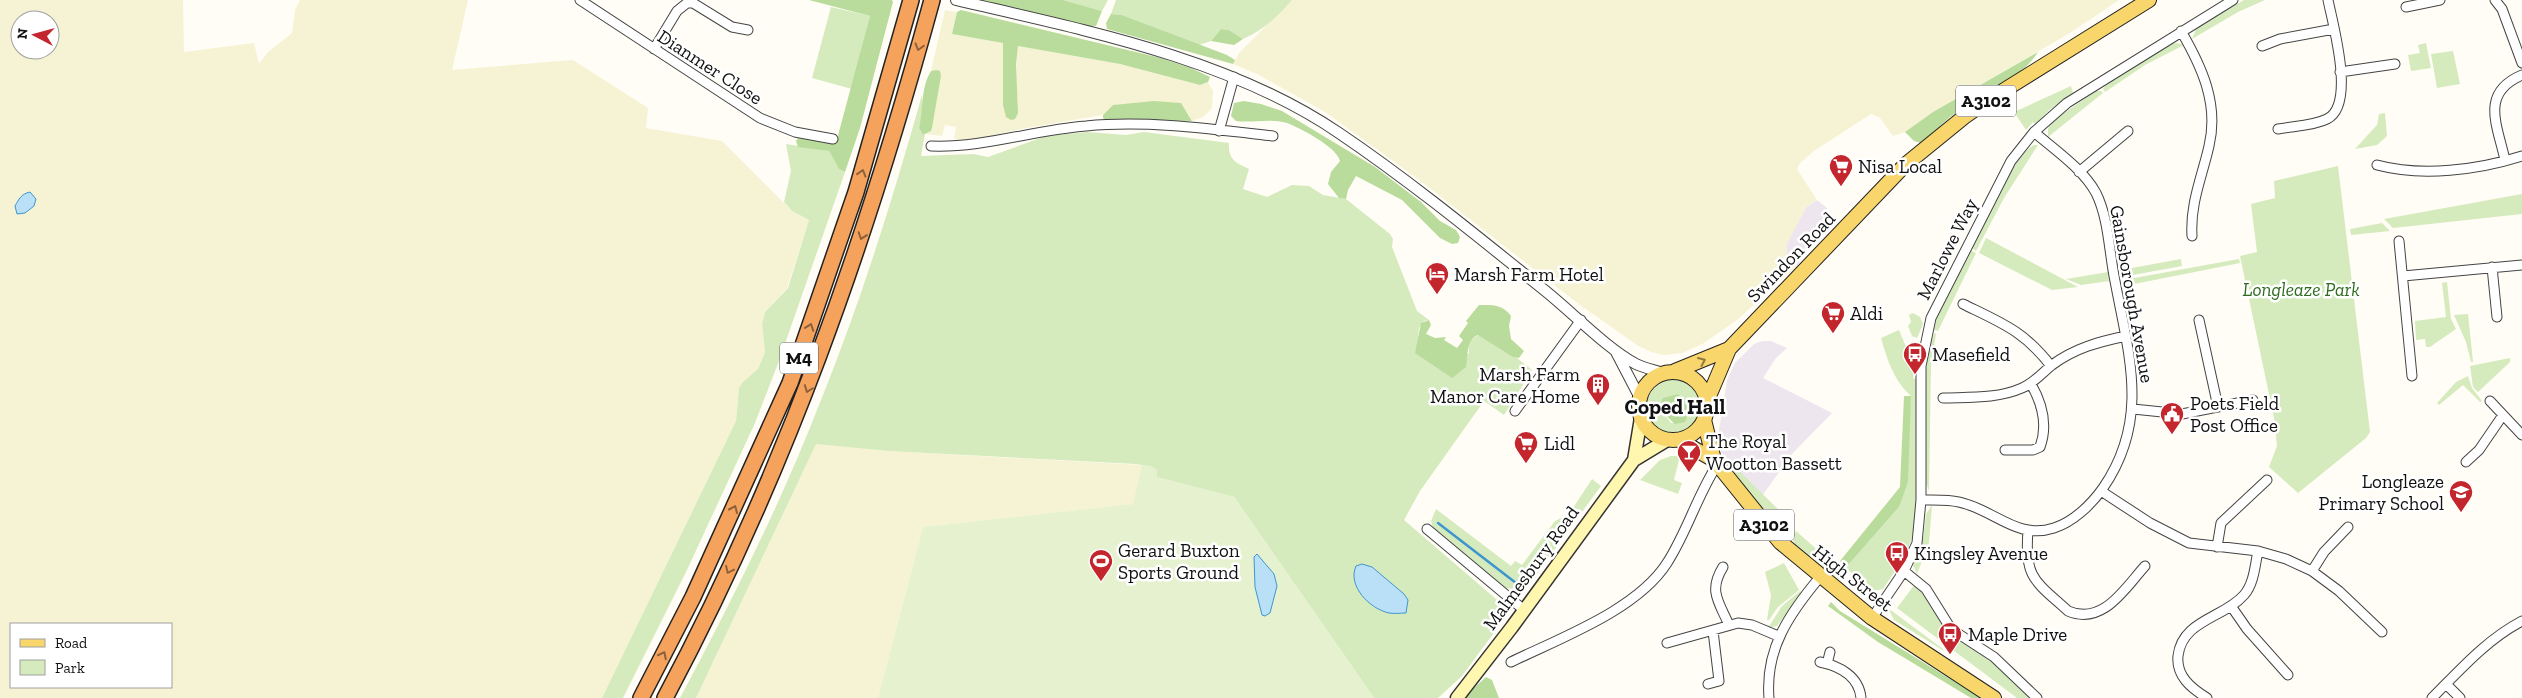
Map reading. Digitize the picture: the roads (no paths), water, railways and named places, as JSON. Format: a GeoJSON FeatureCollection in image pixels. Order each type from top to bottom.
{"type":"FeatureCollection","features":[{"type":"Feature","properties":{"kind":"highway","name":"M4"},"geometry":{"type":"LineString","coordinates":[[640,698],[693,597],[790,383],[856,192],[911,0]]}},
{"type":"Feature","properties":{"kind":"highway","name":"M4"},"geometry":{"type":"LineString","coordinates":[[665,698],[741,546],[805,397],[873,205],[932,0]]}},
{"type":"Feature","properties":{"kind":"main road","name":"Swindon Road"},"geometry":{"type":"LineString","coordinates":[[1707,401],[1728,349],[1878,192],[1940,135],[1990,99],[2149,0]]}},
{"type":"Feature","properties":{"kind":"main road","name":"Swindon Road"},"geometry":{"type":"LineString","coordinates":[[1669,372],[1728,349]]}},
{"type":"Feature","properties":{"kind":"main road","name":"A3102"},"geometry":{"type":"LineString","coordinates":[[1640,398],[1648,382],[1669,372]]}},
{"type":"Feature","properties":{"kind":"main road"},"geometry":{"type":"LineString","coordinates":[[1669,372],[1687,374],[1697,380],[1704,390],[1707,401]]}},
{"type":"Feature","properties":{"kind":"main road"},"geometry":{"type":"LineString","coordinates":[[1634,460],[1641,418],[1640,398]]}},
{"type":"Feature","properties":{"kind":"main road","name":"A3102"},"geometry":{"type":"LineString","coordinates":[[1704,420],[1707,401]]}},
{"type":"Feature","properties":{"kind":"main road","name":"A3102"},"geometry":{"type":"LineString","coordinates":[[1641,418],[1651,432],[1673,440]]}},
{"type":"Feature","properties":{"kind":"main road"},"geometry":{"type":"LineString","coordinates":[[1634,460],[1673,440],[1694,433],[1704,420]]}},
{"type":"Feature","properties":{"kind":"main road","name":"High Street"},"geometry":{"type":"LineString","coordinates":[[1704,420],[1715,462]]}},
{"type":"Feature","properties":{"kind":"main road","name":"High Street"},"geometry":{"type":"LineString","coordinates":[[1673,440],[1715,462],[1780,542],[1820,577],[1872,618],[1994,698]]}},
{"type":"Feature","properties":{"kind":"main road","name":"Malmesbury Road"},"geometry":{"type":"LineString","coordinates":[[1457,698],[1634,460]]}},
{"type":"Feature","properties":{"kind":"street","name":"Dianmer Close"},"geometry":{"type":"LineString","coordinates":[[580,0],[760,118],[795,132],[833,139]]}},
{"type":"Feature","properties":{"kind":"street","name":"Marlowe Way"},"geometry":{"type":"LineString","coordinates":[[1872,618],[1904,571],[1917,543],[1921,500],[1920,375],[1924,344],[1931,318],[2007,169],[2034,132],[2067,103],[2233,0]]}},
{"type":"Feature","properties":{"kind":"street"},"geometry":{"type":"LineString","coordinates":[[2278,129],[2326,120],[2331,117],[2340,104],[2340,72],[2328,0]]}},
{"type":"Feature","properties":{"kind":"street"},"geometry":{"type":"LineString","coordinates":[[2406,7],[2440,0]]}},
{"type":"Feature","properties":{"kind":"street"},"geometry":{"type":"LineString","coordinates":[[2496,0],[2502,9],[2522,63]]}},
{"type":"Feature","properties":{"kind":"street"},"geometry":{"type":"LineString","coordinates":[[960,1],[1114,39],[1234,77],[1278,97],[1340,134],[1436,205],[1581,320],[1613,348],[1636,364],[1669,372]]}},
{"type":"Feature","properties":{"kind":"street"},"geometry":{"type":"LineString","coordinates":[[654,49],[677,11],[687,3],[693,3],[732,28],[748,30]]}},
{"type":"Feature","properties":{"kind":"street"},"geometry":{"type":"LineString","coordinates":[[2262,46],[2280,39],[2334,29]]}},
{"type":"Feature","properties":{"kind":"street"},"geometry":{"type":"LineString","coordinates":[[2181,31],[2204,73],[2211,100],[2212,116],[2210,147],[2193,205],[2192,236]]}},
{"type":"Feature","properties":{"kind":"street"},"geometry":{"type":"LineString","coordinates":[[2340,72],[2395,64]]}},
{"type":"Feature","properties":{"kind":"street"},"geometry":{"type":"LineString","coordinates":[[2505,160],[2495,116],[2495,100],[2506,82],[2522,75]]}},
{"type":"Feature","properties":{"kind":"street"},"geometry":{"type":"LineString","coordinates":[[1219,131],[1234,77]]}},
{"type":"Feature","properties":{"kind":"street"},"geometry":{"type":"LineString","coordinates":[[931,146],[971,146],[1087,125],[1142,124],[1273,136]]}},
{"type":"Feature","properties":{"kind":"street"},"geometry":{"type":"LineString","coordinates":[[2079,172],[2128,131]]}},
{"type":"Feature","properties":{"kind":"street","name":"Gainsborough Avenue"},"geometry":{"type":"LineString","coordinates":[[1921,500],[1960,502],[1980,510],[2007,525],[2028,530],[2048,530],[2066,523],[2089,505],[2101,491],[2120,458],[2133,409],[2133,380],[2102,212],[2094,191],[2079,172],[2034,132]]}},
{"type":"Feature","properties":{"kind":"street"},"geometry":{"type":"LineString","coordinates":[[2377,165],[2393,169],[2436,172],[2522,156]]}},
{"type":"Feature","properties":{"kind":"street"},"geometry":{"type":"LineString","coordinates":[[2399,241],[2404,276],[2412,376]]}},
{"type":"Feature","properties":{"kind":"street"},"geometry":{"type":"LineString","coordinates":[[2404,276],[2522,265]]}},
{"type":"Feature","properties":{"kind":"street"},"geometry":{"type":"LineString","coordinates":[[2492,268],[2497,317]]}},
{"type":"Feature","properties":{"kind":"street"},"geometry":{"type":"LineString","coordinates":[[1964,304],[2020,332],[2052,366]]}},
{"type":"Feature","properties":{"kind":"street"},"geometry":{"type":"LineString","coordinates":[[1515,411],[1581,320]]}},
{"type":"Feature","properties":{"kind":"street"},"geometry":{"type":"LineString","coordinates":[[2199,320],[2218,407]]}},
{"type":"Feature","properties":{"kind":"street"},"geometry":{"type":"LineString","coordinates":[[1943,398],[2003,395],[2031,384],[2052,366],[2082,347],[2126,336]]}},
{"type":"Feature","properties":{"kind":"street"},"geometry":{"type":"LineString","coordinates":[[1613,348],[1640,398]]}},
{"type":"Feature","properties":{"kind":"street"},"geometry":{"type":"LineString","coordinates":[[2005,450],[2032,450],[2040,447],[2043,411],[2031,384]]}},
{"type":"Feature","properties":{"kind":"street"},"geometry":{"type":"LineString","coordinates":[[2133,409],[2182,414],[2253,400]]}},
{"type":"Feature","properties":{"kind":"street"},"geometry":{"type":"LineString","coordinates":[[2490,401],[2522,435]]}},
{"type":"Feature","properties":{"kind":"street"},"geometry":{"type":"LineString","coordinates":[[2466,462],[2479,450],[2503,415]]}},
{"type":"Feature","properties":{"kind":"street"},"geometry":{"type":"LineString","coordinates":[[1511,662],[1621,606],[1654,580],[1674,550],[1715,462]]}},
{"type":"Feature","properties":{"kind":"street"},"geometry":{"type":"LineString","coordinates":[[2217,547],[2221,523],[2267,480]]}},
{"type":"Feature","properties":{"kind":"street"},"geometry":{"type":"LineString","coordinates":[[2101,491],[2143,519],[2189,543],[2258,551],[2286,559],[2312,571],[2334,586],[2382,632]]}},
{"type":"Feature","properties":{"kind":"street"},"geometry":{"type":"LineString","coordinates":[[2312,571],[2324,552],[2348,527]]}},
{"type":"Feature","properties":{"kind":"street"},"geometry":{"type":"LineString","coordinates":[[1427,529],[1524,610]]}},
{"type":"Feature","properties":{"kind":"street"},"geometry":{"type":"LineString","coordinates":[[2028,530],[2026,560],[2033,578],[2068,611],[2074,614],[2089,615],[2098,613],[2108,607],[2145,566]]}},
{"type":"Feature","properties":{"kind":"street"},"geometry":{"type":"LineString","coordinates":[[2207,698],[2192,688],[2182,676],[2178,664],[2180,648],[2190,631],[2231,606],[2247,591],[2258,551]]}},
{"type":"Feature","properties":{"kind":"street"},"geometry":{"type":"LineString","coordinates":[[1724,567],[1717,578],[1715,590],[1729,625]]}},
{"type":"Feature","properties":{"kind":"street"},"geometry":{"type":"LineString","coordinates":[[1904,571],[1926,589],[1951,629],[1994,658],[2037,698]]}},
{"type":"Feature","properties":{"kind":"street"},"geometry":{"type":"LineString","coordinates":[[1769,698],[1769,667],[1778,636],[1820,577]]}},
{"type":"Feature","properties":{"kind":"street"},"geometry":{"type":"LineString","coordinates":[[2231,606],[2247,630],[2288,675]]}},
{"type":"Feature","properties":{"kind":"street"},"geometry":{"type":"LineString","coordinates":[[2432,698],[2481,649],[2502,632],[2522,621]]}},
{"type":"Feature","properties":{"kind":"street"},"geometry":{"type":"LineString","coordinates":[[1667,643],[1729,625],[1752,625],[1778,636]]}},
{"type":"Feature","properties":{"kind":"street"},"geometry":{"type":"LineString","coordinates":[[1708,684],[1719,681],[1713,631]]}},
{"type":"Feature","properties":{"kind":"street"},"geometry":{"type":"LineString","coordinates":[[1830,652],[1824,663],[1838,667],[1853,679],[1859,689],[1861,698]]}},
{"type":"Feature","properties":{"kind":"street"},"geometry":{"type":"LineString","coordinates":[[2446,684],[2460,698]]}},
{"type":"Feature","properties":{"kind":"water"},"geometry":{"type":"Polygon","coordinates":[[[30,192],[36,199],[34,206],[25,213],[17,214],[15,206],[22,195],[30,192]]]}},
{"type":"Feature","properties":{"kind":"water"},"geometry":{"type":"Polygon","coordinates":[[[1257,554],[1274,574],[1277,586],[1270,613],[1265,616],[1262,615],[1255,587],[1254,557],[1257,554]]]}},
{"type":"Feature","properties":{"kind":"water"},"geometry":{"type":"Polygon","coordinates":[[[1362,564],[1372,567],[1404,594],[1408,600],[1406,613],[1382,611],[1362,596],[1357,589],[1354,574],[1356,566],[1362,564]]]}},
{"type":"Feature","properties":{"kind":"waterway"},"geometry":{"type":"LineString","coordinates":[[1438,523],[1516,583]]}},
{"type":"Feature","properties":{"kind":"place","name":"Nisa Local"},"geometry":{"type":"Point","coordinates":[1841,187]}},
{"type":"Feature","properties":{"kind":"place","name":"Marsh Farm Hotel"},"geometry":{"type":"Point","coordinates":[1437,295]}},
{"type":"Feature","properties":{"kind":"place","name":"Aldi"},"geometry":{"type":"Point","coordinates":[1833,334]}},
{"type":"Feature","properties":{"kind":"place","name":"Masefield"},"geometry":{"type":"Point","coordinates":[1915,375]}},
{"type":"Feature","properties":{"kind":"place","name":"Marsh Farm Manor Care Home"},"geometry":{"type":"Point","coordinates":[1598,406]}},
{"type":"Feature","properties":{"kind":"place","name":"Poets Field Post Office"},"geometry":{"type":"Point","coordinates":[2172,435]}},
{"type":"Feature","properties":{"kind":"place","name":"Lidl"},"geometry":{"type":"Point","coordinates":[1526,464]}},
{"type":"Feature","properties":{"kind":"place","name":"The Royal Wootton Bassett"},"geometry":{"type":"Point","coordinates":[1689,473]}},
{"type":"Feature","properties":{"kind":"place","name":"Longleaze Primary School"},"geometry":{"type":"Point","coordinates":[2461,513]}},
{"type":"Feature","properties":{"kind":"place","name":"Kingsley Avenue"},"geometry":{"type":"Point","coordinates":[1897,574]}},
{"type":"Feature","properties":{"kind":"place","name":"Gerard Buxton Sports Ground"},"geometry":{"type":"Point","coordinates":[1101,582]}},
{"type":"Feature","properties":{"kind":"place","name":"Maple Drive"},"geometry":{"type":"Point","coordinates":[1950,655]}},
{"type":"Feature","properties":{"kind":"district","name":"Coped Hall"},"geometry":{"type":"Point","coordinates":[1675,406]}},
{"type":"Feature","properties":{"kind":"park label","name":"Longleaze Park"},"geometry":{"type":"Point","coordinates":[2301,289]}}]}
